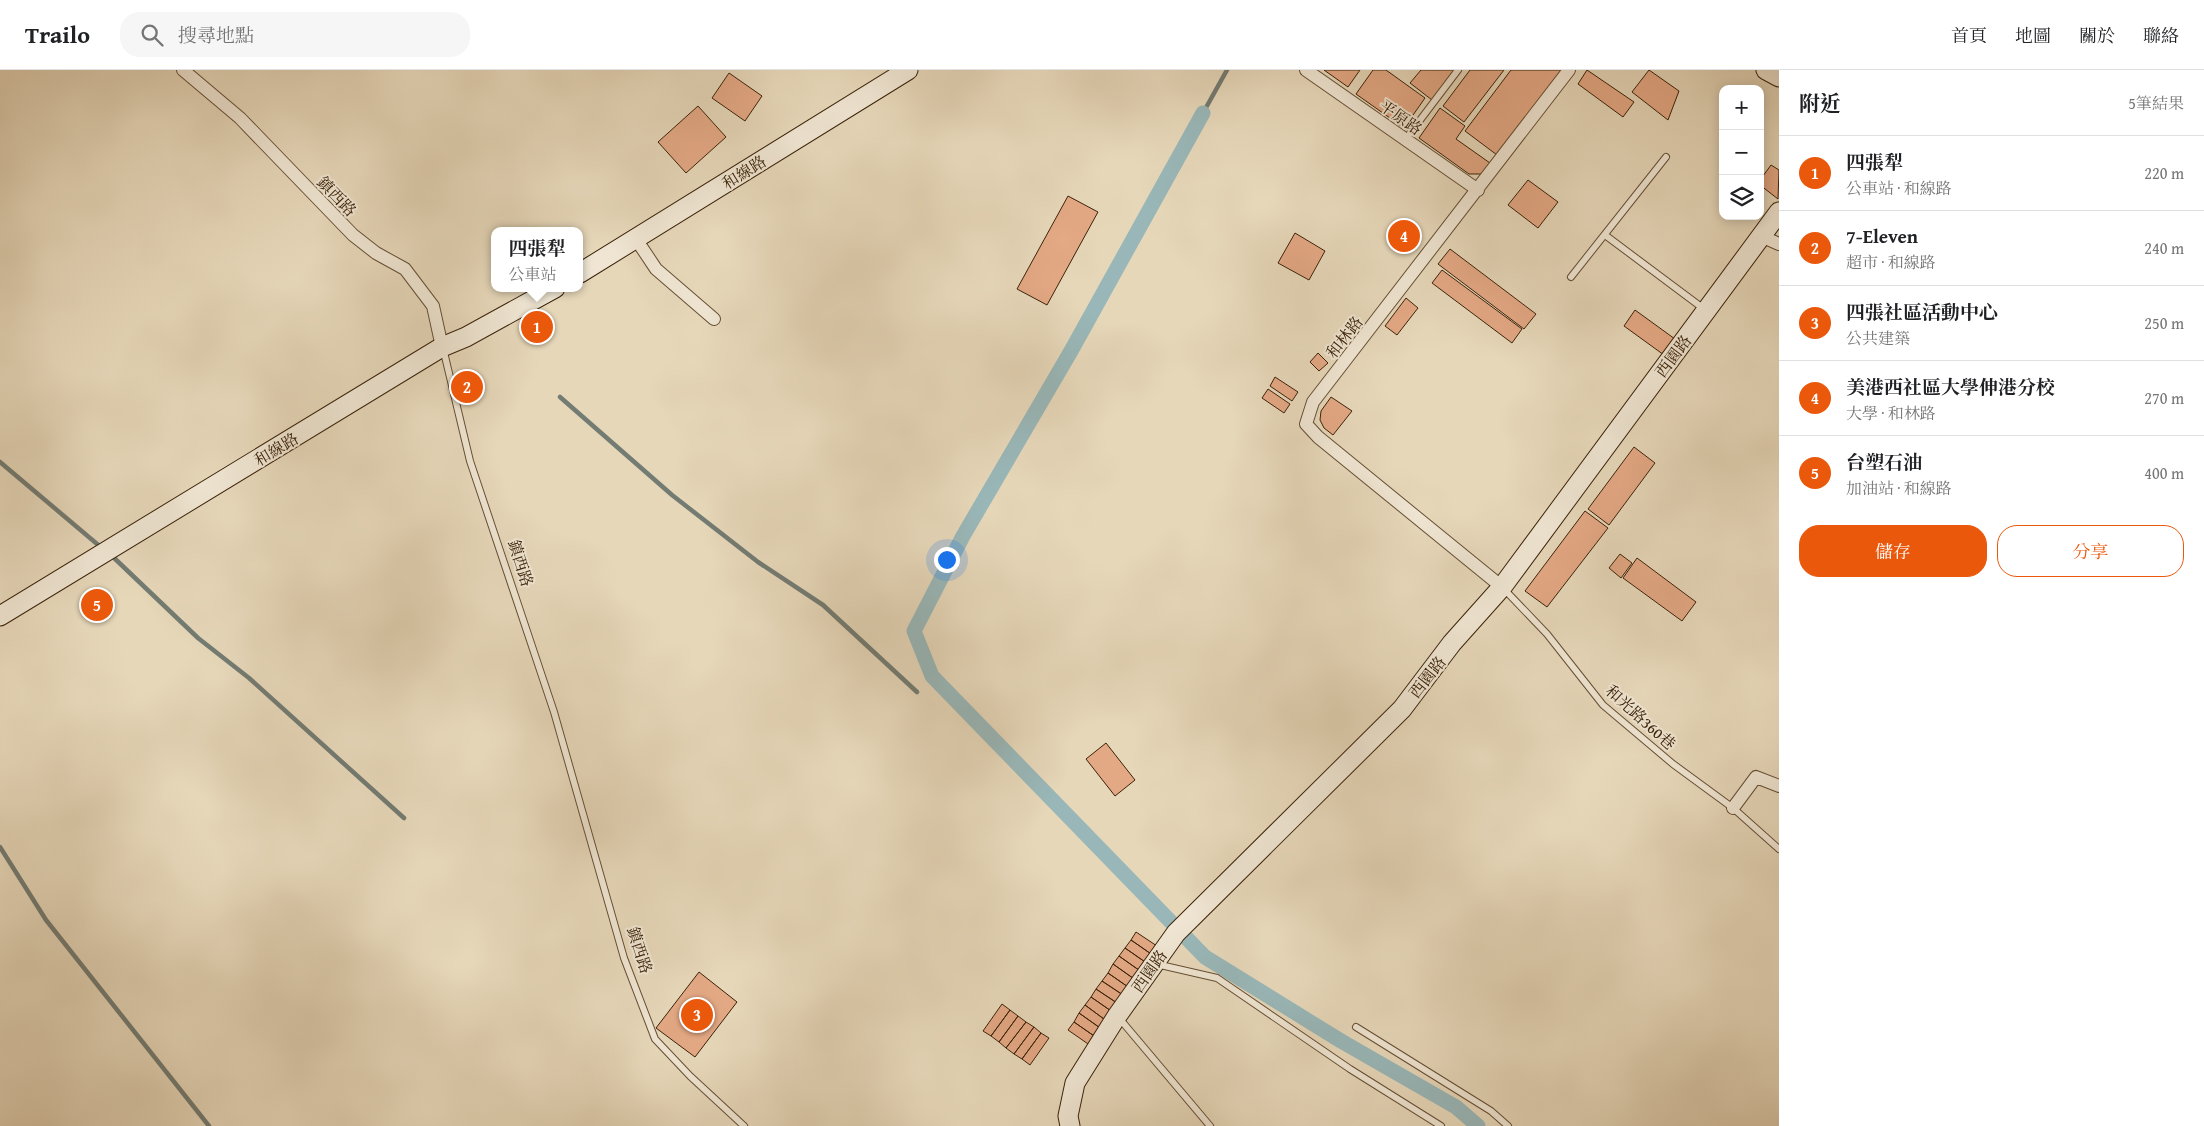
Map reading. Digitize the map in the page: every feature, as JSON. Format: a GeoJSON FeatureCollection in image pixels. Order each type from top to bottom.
{"type":"FeatureCollection","features":[{"type":"Feature","properties":{"kind":"street","name":"鎮西路"},"geometry":{"type":"LineString","coordinates":[[183,70],[240,118],[353,235],[376,253],[405,269],[433,306],[442,347]]}},
{"type":"Feature","properties":{"kind":"street","name":"和線路"},"geometry":{"type":"LineString","coordinates":[[583,271],[908,70]]}},
{"type":"Feature","properties":{"kind":"street","name":"平原路"},"geometry":{"type":"LineString","coordinates":[[1306,70],[1478,190]]}},
{"type":"Feature","properties":{"kind":"street","name":"和林路"},"geometry":{"type":"LineString","coordinates":[[1502,587],[1318,437],[1306,424],[1313,402],[1569,70]]}},
{"type":"Feature","properties":{"kind":"street"},"geometry":{"type":"LineString","coordinates":[[1766,70],[1779,76]]}},
{"type":"Feature","properties":{"kind":"street","name":"西園路"},"geometry":{"type":"LineString","coordinates":[[1070,1126],[1068,1116],[1075,1083],[1118,1016],[1176,933],[1402,709],[1452,643],[1502,587],[1779,212]]}},
{"type":"Feature","properties":{"kind":"street"},"geometry":{"type":"LineString","coordinates":[[1761,236],[1779,244]]}},
{"type":"Feature","properties":{"kind":"street"},"geometry":{"type":"LineString","coordinates":[[636,239],[656,270],[714,319]]}},
{"type":"Feature","properties":{"kind":"street","name":"和線路"},"geometry":{"type":"LineString","coordinates":[[0,616],[442,347],[474,333],[548,292]]}},
{"type":"Feature","properties":{"kind":"street"},"geometry":{"type":"LineString","coordinates":[[1732,808],[1756,776],[1779,786]]}},
{"type":"Feature","properties":{"kind":"lane"},"geometry":{"type":"LineString","coordinates":[[1405,140],[1458,70]]}},
{"type":"Feature","properties":{"kind":"lane"},"geometry":{"type":"LineString","coordinates":[[1570,277],[1666,157]]}},
{"type":"Feature","properties":{"kind":"lane"},"geometry":{"type":"LineString","coordinates":[[1605,235],[1707,311]]}},
{"type":"Feature","properties":{"kind":"lane","name":"鎮西路"},"geometry":{"type":"LineString","coordinates":[[442,347],[470,461],[554,712],[624,958],[655,1039],[690,1076],[744,1126]]}},
{"type":"Feature","properties":{"kind":"lane","name":"和光路360巷"},"geometry":{"type":"LineString","coordinates":[[1502,587],[1547,634],[1603,704],[1673,764],[1732,808],[1779,849]]}},
{"type":"Feature","properties":{"kind":"lane"},"geometry":{"type":"LineString","coordinates":[[1154,964],[1217,978],[1350,1069],[1441,1126]]}},
{"type":"Feature","properties":{"kind":"lane"},"geometry":{"type":"LineString","coordinates":[[1118,1016],[1210,1126]]}},
{"type":"Feature","properties":{"kind":"lane"},"geometry":{"type":"LineString","coordinates":[[1356,1026],[1491,1111],[1508,1126]]}},
{"type":"Feature","properties":{"kind":"building"},"geometry":{"type":"Polygon","coordinates":[[[1324,70],[1360,70],[1348,87],[1324,70]]]}},
{"type":"Feature","properties":{"kind":"building"},"geometry":{"type":"Polygon","coordinates":[[[1373,70],[1386,70],[1425,98],[1404,128],[1356,94],[1373,70]]]}},
{"type":"Feature","properties":{"kind":"building"},"geometry":{"type":"Polygon","coordinates":[[[1421,70],[1454,70],[1432,100],[1410,83],[1421,70]]]}},
{"type":"Feature","properties":{"kind":"building"},"geometry":{"type":"Polygon","coordinates":[[[1470,70],[1504,70],[1464,122],[1443,106],[1470,70]]]}},
{"type":"Feature","properties":{"kind":"building"},"geometry":{"type":"Polygon","coordinates":[[[1511,70],[1562,70],[1497,155],[1465,131],[1511,70]]]}},
{"type":"Feature","properties":{"kind":"building"},"geometry":{"type":"Polygon","coordinates":[[[1587,70],[1634,102],[1623,117],[1578,84],[1587,70]]]}},
{"type":"Feature","properties":{"kind":"building"},"geometry":{"type":"Polygon","coordinates":[[[1649,70],[1679,91],[1668,120],[1632,92],[1649,70]]]}},
{"type":"Feature","properties":{"kind":"building"},"geometry":{"type":"Polygon","coordinates":[[[729,73],[762,96],[745,121],[712,98],[729,73]]]}},
{"type":"Feature","properties":{"kind":"building"},"geometry":{"type":"Polygon","coordinates":[[[698,106],[726,137],[686,173],[658,142],[698,106]]]}},
{"type":"Feature","properties":{"kind":"building"},"geometry":{"type":"Polygon","coordinates":[[[1440,108],[1465,126],[1456,139],[1490,163],[1483,174],[1469,174],[1419,138],[1440,108]]]}},
{"type":"Feature","properties":{"kind":"building"},"geometry":{"type":"Polygon","coordinates":[[[1771,165],[1779,170],[1778,199],[1764,188],[1764,175],[1771,165]]]}},
{"type":"Feature","properties":{"kind":"building"},"geometry":{"type":"Polygon","coordinates":[[[1528,180],[1558,202],[1538,228],[1508,205],[1528,180]]]}},
{"type":"Feature","properties":{"kind":"building"},"geometry":{"type":"Polygon","coordinates":[[[1068,196],[1098,212],[1047,305],[1017,289],[1068,196]]]}},
{"type":"Feature","properties":{"kind":"building"},"geometry":{"type":"Polygon","coordinates":[[[1295,233],[1325,251],[1309,280],[1278,263],[1295,233]]]}},
{"type":"Feature","properties":{"kind":"building"},"geometry":{"type":"Polygon","coordinates":[[[1450,249],[1536,314],[1524,329],[1438,264],[1450,249]]]}},
{"type":"Feature","properties":{"kind":"building"},"geometry":{"type":"Polygon","coordinates":[[[1442,270],[1522,329],[1512,343],[1432,283],[1442,270]]]}},
{"type":"Feature","properties":{"kind":"building"},"geometry":{"type":"Polygon","coordinates":[[[1406,298],[1418,308],[1397,335],[1385,326],[1406,298]]]}},
{"type":"Feature","properties":{"kind":"building"},"geometry":{"type":"Polygon","coordinates":[[[1635,310],[1675,339],[1664,355],[1624,326],[1635,310]]]}},
{"type":"Feature","properties":{"kind":"building"},"geometry":{"type":"Polygon","coordinates":[[[1318,353],[1328,363],[1319,371],[1310,362],[1318,353]]]}},
{"type":"Feature","properties":{"kind":"building"},"geometry":{"type":"Polygon","coordinates":[[[1275,377],[1298,392],[1292,401],[1270,386],[1275,377]]]}},
{"type":"Feature","properties":{"kind":"building"},"geometry":{"type":"Polygon","coordinates":[[[1268,389],[1290,404],[1284,413],[1262,398],[1268,389]]]}},
{"type":"Feature","properties":{"kind":"building"},"geometry":{"type":"Polygon","coordinates":[[[1331,397],[1352,411],[1333,435],[1324,428],[1320,420],[1321,411],[1331,397]]]}},
{"type":"Feature","properties":{"kind":"building"},"geometry":{"type":"Polygon","coordinates":[[[1634,447],[1655,463],[1609,525],[1588,509],[1634,447]]]}},
{"type":"Feature","properties":{"kind":"building"},"geometry":{"type":"Polygon","coordinates":[[[1585,511],[1608,528],[1547,607],[1525,591],[1585,511]]]}},
{"type":"Feature","properties":{"kind":"building"},"geometry":{"type":"Polygon","coordinates":[[[1620,554],[1632,563],[1621,578],[1609,568],[1620,554]]]}},
{"type":"Feature","properties":{"kind":"building"},"geometry":{"type":"Polygon","coordinates":[[[1637,558],[1696,602],[1682,621],[1623,578],[1637,558]]]}},
{"type":"Feature","properties":{"kind":"building"},"geometry":{"type":"Polygon","coordinates":[[[1106,743],[1135,780],[1115,796],[1086,759],[1106,743]]]}},
{"type":"Feature","properties":{"kind":"building"},"geometry":{"type":"Polygon","coordinates":[[[1136,932],[1160,948],[1154,956],[1131,940],[1136,932]]]}},
{"type":"Feature","properties":{"kind":"building"},"geometry":{"type":"Polygon","coordinates":[[[1131,940],[1154,956],[1148,964],[1125,948],[1131,940]]]}},
{"type":"Feature","properties":{"kind":"building"},"geometry":{"type":"Polygon","coordinates":[[[1125,948],[1148,964],[1143,973],[1119,956],[1125,948]]]}},
{"type":"Feature","properties":{"kind":"building"},"geometry":{"type":"Polygon","coordinates":[[[1119,956],[1143,973],[1137,981],[1113,964],[1119,956]]]}},
{"type":"Feature","properties":{"kind":"building"},"geometry":{"type":"Polygon","coordinates":[[[1113,964],[1137,981],[1131,989],[1108,973],[1113,964]]]}},
{"type":"Feature","properties":{"kind":"building"},"geometry":{"type":"Polygon","coordinates":[[[699,972],[737,1002],[695,1057],[656,1028],[699,972]]]}},
{"type":"Feature","properties":{"kind":"building"},"geometry":{"type":"Polygon","coordinates":[[[1108,973],[1131,989],[1126,997],[1102,981],[1108,973]]]}},
{"type":"Feature","properties":{"kind":"building"},"geometry":{"type":"Polygon","coordinates":[[[1102,981],[1126,997],[1120,1005],[1096,989],[1102,981]]]}},
{"type":"Feature","properties":{"kind":"building"},"geometry":{"type":"Polygon","coordinates":[[[1096,989],[1120,1005],[1114,1013],[1091,997],[1096,989]]]}},
{"type":"Feature","properties":{"kind":"building"},"geometry":{"type":"Polygon","coordinates":[[[1091,997],[1114,1013],[1108,1022],[1085,1005],[1091,997]]]}},
{"type":"Feature","properties":{"kind":"building"},"geometry":{"type":"Polygon","coordinates":[[[1002,1004],[1010,1010],[991,1036],[983,1031],[1002,1004]]]}},
{"type":"Feature","properties":{"kind":"building"},"geometry":{"type":"Polygon","coordinates":[[[1085,1005],[1108,1022],[1103,1030],[1079,1013],[1085,1005]]]}},
{"type":"Feature","properties":{"kind":"building"},"geometry":{"type":"Polygon","coordinates":[[[1010,1010],[1018,1016],[999,1042],[991,1036],[1010,1010]]]}},
{"type":"Feature","properties":{"kind":"building"},"geometry":{"type":"Polygon","coordinates":[[[1079,1013],[1103,1030],[1097,1038],[1074,1022],[1079,1013]]]}},
{"type":"Feature","properties":{"kind":"building"},"geometry":{"type":"Polygon","coordinates":[[[1018,1016],[1026,1022],[1006,1048],[999,1042],[1018,1016]]]}},
{"type":"Feature","properties":{"kind":"building"},"geometry":{"type":"Polygon","coordinates":[[[1026,1022],[1034,1027],[1014,1054],[1006,1048],[1026,1022]]]}},
{"type":"Feature","properties":{"kind":"building"},"geometry":{"type":"Polygon","coordinates":[[[1074,1022],[1097,1038],[1091,1046],[1068,1030],[1074,1022]]]}},
{"type":"Feature","properties":{"kind":"building"},"geometry":{"type":"Polygon","coordinates":[[[1034,1027],[1041,1033],[1022,1059],[1014,1054],[1034,1027]]]}},
{"type":"Feature","properties":{"kind":"building"},"geometry":{"type":"Polygon","coordinates":[[[1041,1033],[1049,1038],[1030,1065],[1022,1059],[1041,1033]]]}},
{"type":"Feature","properties":{"kind":"waterway"},"geometry":{"type":"LineString","coordinates":[[1203,113],[1227,70]]}},
{"type":"Feature","properties":{"kind":"waterway"},"geometry":{"type":"LineString","coordinates":[[1203,113],[1071,351],[963,536],[914,631],[932,676],[1205,957],[1341,1041],[1456,1107],[1478,1126]]}},
{"type":"Feature","properties":{"kind":"waterway"},"geometry":{"type":"LineString","coordinates":[[560,397],[672,495],[758,562],[823,605],[917,692]]}},
{"type":"Feature","properties":{"kind":"waterway"},"geometry":{"type":"LineString","coordinates":[[0,462],[103,549]]}},
{"type":"Feature","properties":{"kind":"waterway"},"geometry":{"type":"LineString","coordinates":[[111,555],[198,638],[249,678],[404,818]]}},
{"type":"Feature","properties":{"kind":"waterway"},"geometry":{"type":"LineString","coordinates":[[0,847],[46,920],[209,1126]]}},
{"type":"Feature","properties":{"kind":"place","name":"美港西社區大學伸港分校"},"geometry":{"type":"Point","coordinates":[1404,236]}},
{"type":"Feature","properties":{"kind":"place","name":"四張犁"},"geometry":{"type":"Point","coordinates":[537,327]}},
{"type":"Feature","properties":{"kind":"place","name":"7-Eleven"},"geometry":{"type":"Point","coordinates":[467,387]}},
{"type":"Feature","properties":{"kind":"place","name":"台塑石油"},"geometry":{"type":"Point","coordinates":[97,605]}},
{"type":"Feature","properties":{"kind":"place","name":"四張社區活動中心"},"geometry":{"type":"Point","coordinates":[697,1015]}}]}
